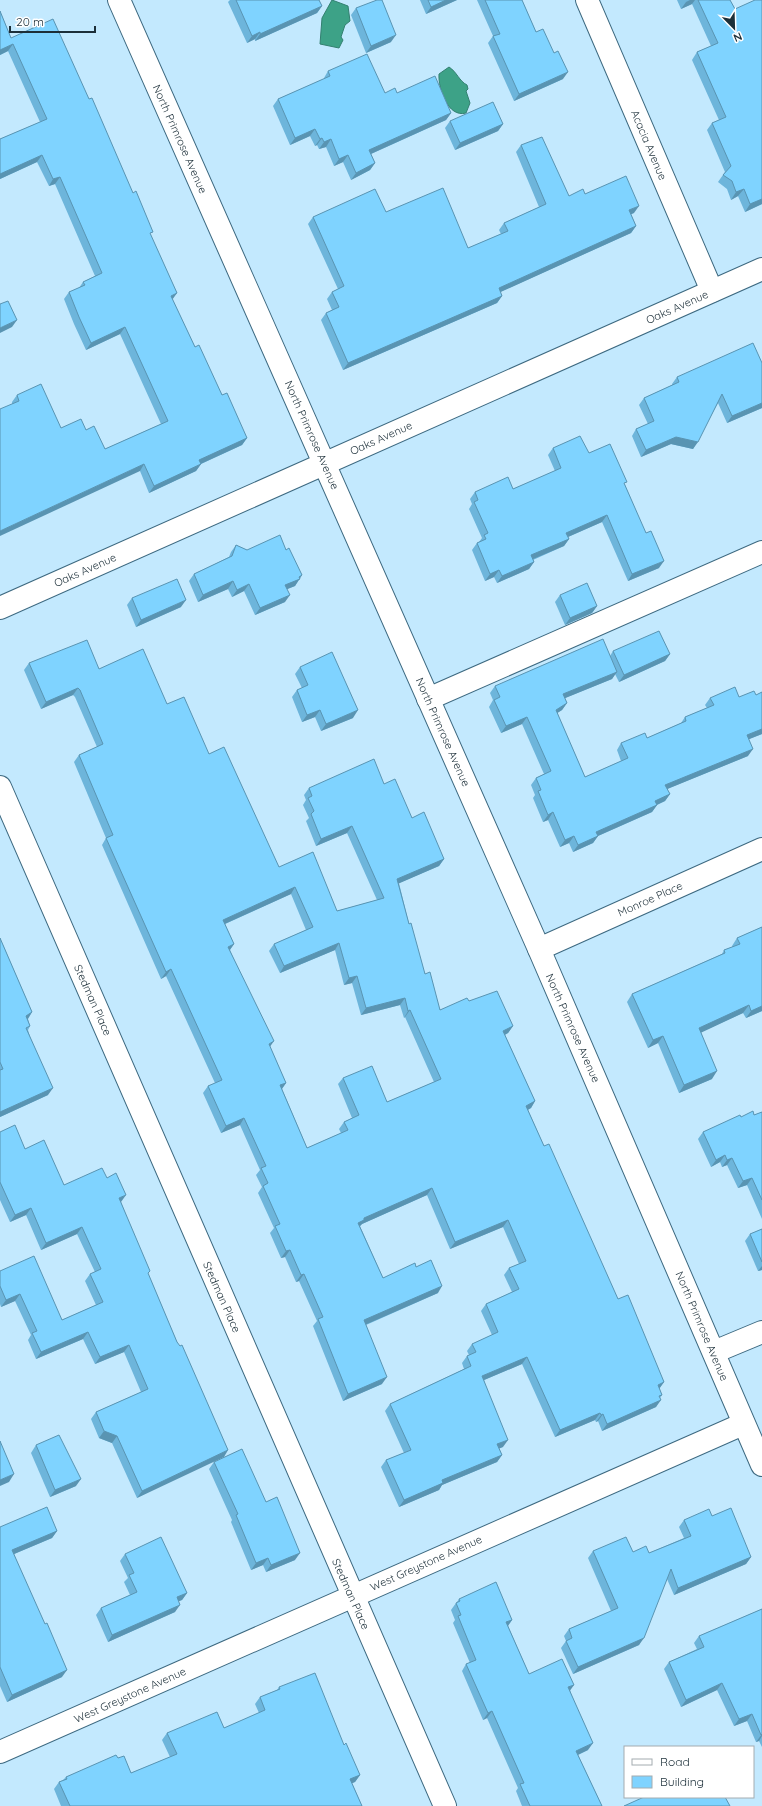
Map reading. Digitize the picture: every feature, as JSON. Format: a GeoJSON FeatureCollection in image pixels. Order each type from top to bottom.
{"type":"FeatureCollection","features":[{"type":"Feature","properties":{"kind":"street","name":"North Primrose Avenue"},"geometry":{"type":"LineString","coordinates":[[119,0],[539,949],[762,1465]]}},
{"type":"Feature","properties":{"kind":"street","name":"Acacia Avenue"},"geometry":{"type":"LineString","coordinates":[[587,0],[712,291]]}},
{"type":"Feature","properties":{"kind":"street","name":"Oaks Avenue"},"geometry":{"type":"LineString","coordinates":[[0,608],[762,269]]}},
{"type":"Feature","properties":{"kind":"street"},"geometry":{"type":"LineString","coordinates":[[428,699],[762,552]]}},
{"type":"Feature","properties":{"kind":"street","name":"Stedman Place"},"geometry":{"type":"LineString","coordinates":[[0,787],[445,1806]]}},
{"type":"Feature","properties":{"kind":"street","name":"Monroe Place"},"geometry":{"type":"LineString","coordinates":[[539,949],[762,850]]}},
{"type":"Feature","properties":{"kind":"street"},"geometry":{"type":"LineString","coordinates":[[714,1352],[762,1332]]}},
{"type":"Feature","properties":{"kind":"street","name":"West Greystone Avenue"},"geometry":{"type":"LineString","coordinates":[[0,1752],[743,1424]]}},
{"type":"Feature","properties":{"kind":"shaded area"},"geometry":{"type":"Polygon","coordinates":[[[332,0],[348,6],[350,21],[345,25],[341,37],[343,40],[339,48],[320,44],[322,18],[332,0]]]}},
{"type":"Feature","properties":{"kind":"shaded area"},"geometry":{"type":"Polygon","coordinates":[[[449,67],[467,85],[468,89],[466,91],[470,103],[466,113],[454,111],[449,107],[442,94],[439,74],[449,67]]]}},
{"type":"Feature","properties":{"kind":"building"},"geometry":{"type":"Polygon","coordinates":[[[236,0],[319,0],[322,6],[260,34],[260,32],[252,36],[236,0]]]}},
{"type":"Feature","properties":{"kind":"building"},"geometry":{"type":"Polygon","coordinates":[[[377,0],[382,0],[396,35],[371,46],[356,8],[377,0]]]}},
{"type":"Feature","properties":{"kind":"building"},"geometry":{"type":"Polygon","coordinates":[[[428,0],[446,0],[431,7],[428,0]]]}},
{"type":"Feature","properties":{"kind":"building"},"geometry":{"type":"Polygon","coordinates":[[[485,0],[522,0],[536,32],[543,29],[554,53],[558,51],[568,72],[519,94],[493,36],[500,34],[485,0]]]}},
{"type":"Feature","properties":{"kind":"building"},"geometry":{"type":"Polygon","coordinates":[[[698,0],[730,0],[735,9],[755,0],[762,0],[762,199],[750,204],[744,189],[736,192],[732,181],[723,175],[731,166],[712,123],[726,117],[697,52],[718,43],[698,0]]]}},
{"type":"Feature","properties":{"kind":"building"},"geometry":{"type":"Polygon","coordinates":[[[0,11],[11,38],[53,19],[89,99],[92,98],[133,193],[136,191],[153,232],[150,233],[177,293],[171,296],[195,347],[199,345],[222,395],[227,393],[247,438],[199,460],[201,464],[154,486],[144,464],[0,531],[0,409],[19,401],[17,395],[41,384],[61,428],[81,419],[86,430],[94,426],[105,449],[168,421],[125,327],[91,343],[79,317],[69,292],[85,285],[83,282],[102,273],[60,177],[53,179],[42,155],[0,174],[0,139],[47,119],[13,44],[0,50],[0,11]]]}},
{"type":"Feature","properties":{"kind":"building"},"geometry":{"type":"Polygon","coordinates":[[[367,54],[385,93],[395,88],[397,93],[435,76],[451,113],[369,150],[375,163],[356,173],[348,155],[339,159],[331,139],[324,142],[322,138],[320,139],[315,129],[295,138],[278,99],[330,76],[328,71],[367,54]]]}},
{"type":"Feature","properties":{"kind":"building"},"geometry":{"type":"Polygon","coordinates":[[[493,102],[503,124],[460,143],[450,121],[493,102]]]}},
{"type":"Feature","properties":{"kind":"building"},"geometry":{"type":"Polygon","coordinates":[[[542,137],[569,196],[583,189],[585,194],[626,176],[639,206],[629,210],[636,226],[499,288],[502,296],[348,363],[326,313],[339,307],[332,292],[344,286],[313,217],[375,189],[386,212],[443,188],[468,248],[508,231],[504,223],[546,204],[521,145],[542,137]]]}},
{"type":"Feature","properties":{"kind":"building"},"geometry":{"type":"Polygon","coordinates":[[[8,301],[17,320],[0,328],[0,304],[8,301]]]}},
{"type":"Feature","properties":{"kind":"building"},"geometry":{"type":"Polygon","coordinates":[[[753,343],[762,363],[762,403],[732,416],[722,394],[698,442],[676,437],[646,450],[636,429],[654,421],[644,398],[679,382],[677,377],[753,343]]]}},
{"type":"Feature","properties":{"kind":"building"},"geometry":{"type":"Polygon","coordinates":[[[580,436],[589,453],[610,444],[627,482],[624,483],[646,533],[651,531],[664,561],[632,574],[607,515],[566,533],[569,539],[531,555],[534,562],[502,576],[499,570],[490,574],[477,543],[486,539],[484,535],[488,533],[474,502],[478,500],[475,492],[508,477],[513,489],[561,468],[553,448],[580,436]]]}},
{"type":"Feature","properties":{"kind":"building"},"geometry":{"type":"Polygon","coordinates":[[[280,535],[286,550],[289,548],[302,575],[299,577],[300,579],[285,585],[290,595],[260,608],[249,584],[237,590],[233,581],[203,595],[194,574],[232,556],[236,545],[247,550],[280,535]]]}},
{"type":"Feature","properties":{"kind":"building"},"geometry":{"type":"Polygon","coordinates":[[[177,579],[186,600],[141,620],[132,598],[177,579]]]}},
{"type":"Feature","properties":{"kind":"building"},"geometry":{"type":"Polygon","coordinates":[[[587,583],[597,606],[570,618],[560,595],[587,583]]]}},
{"type":"Feature","properties":{"kind":"building"},"geometry":{"type":"Polygon","coordinates":[[[659,631],[670,654],[624,675],[613,651],[659,631]]]}},
{"type":"Feature","properties":{"kind":"building"},"geometry":{"type":"Polygon","coordinates":[[[603,639],[617,672],[563,694],[567,703],[556,710],[585,777],[628,758],[621,743],[645,733],[647,738],[686,721],[685,717],[714,705],[710,698],[735,687],[739,697],[754,691],[756,695],[762,692],[762,729],[747,735],[753,749],[665,785],[670,794],[655,801],[657,805],[596,832],[598,836],[578,845],[574,836],[565,840],[553,812],[548,815],[538,791],[541,790],[536,778],[551,771],[527,717],[506,726],[494,700],[500,697],[495,686],[603,639]]]}},
{"type":"Feature","properties":{"kind":"building"},"geometry":{"type":"Polygon","coordinates":[[[87,640],[99,669],[143,649],[167,704],[184,697],[209,754],[224,747],[279,867],[313,852],[337,911],[384,898],[352,826],[321,839],[311,814],[314,811],[308,798],[312,796],[309,788],[374,759],[384,784],[395,779],[412,818],[424,812],[444,859],[397,879],[409,924],[411,923],[425,974],[430,972],[440,1010],[467,998],[469,1001],[497,991],[513,1026],[503,1031],[535,1101],[526,1106],[544,1146],[549,1144],[618,1299],[628,1295],[664,1382],[658,1385],[662,1395],[659,1396],[661,1400],[607,1424],[603,1414],[601,1415],[600,1413],[560,1430],[527,1357],[482,1376],[508,1440],[497,1444],[502,1455],[442,1480],[443,1483],[404,1500],[386,1460],[411,1450],[390,1404],[471,1366],[467,1356],[476,1352],[472,1344],[498,1332],[486,1304],[519,1289],[509,1268],[526,1261],[508,1220],[455,1242],[432,1188],[364,1218],[364,1220],[358,1223],[383,1278],[415,1263],[416,1267],[431,1260],[442,1286],[364,1320],[387,1377],[348,1394],[318,1319],[323,1317],[304,1274],[301,1275],[290,1250],[286,1251],[275,1226],[280,1224],[263,1186],[268,1183],[261,1168],[266,1166],[244,1118],[226,1126],[208,1086],[222,1080],[171,969],[166,972],[106,838],[113,835],[79,755],[103,744],[80,690],[78,688],[46,702],[29,663],[87,640]],[[295,887],[223,920],[234,944],[228,947],[274,1041],[269,1044],[286,1083],[280,1085],[307,1148],[348,1130],[344,1122],[359,1115],[343,1078],[372,1066],[387,1102],[441,1079],[410,1010],[408,1011],[405,998],[366,1008],[357,976],[349,978],[339,943],[284,966],[274,944],[313,927],[295,887]]]}},
{"type":"Feature","properties":{"kind":"building"},"geometry":{"type":"Polygon","coordinates":[[[332,652],[358,710],[326,724],[320,710],[307,715],[297,690],[308,685],[300,667],[332,652]]]}},
{"type":"Feature","properties":{"kind":"building"},"geometry":{"type":"Polygon","coordinates":[[[762,927],[762,1006],[751,1011],[749,1005],[699,1028],[717,1071],[684,1085],[663,1036],[653,1040],[632,994],[725,953],[724,950],[740,944],[737,938],[762,927]]]}},
{"type":"Feature","properties":{"kind":"building"},"geometry":{"type":"Polygon","coordinates":[[[0,938],[32,1012],[26,1016],[30,1026],[26,1028],[53,1088],[0,1112],[0,1070],[3,1069],[0,1062],[0,938]]]}},
{"type":"Feature","properties":{"kind":"building"},"geometry":{"type":"Polygon","coordinates":[[[753,1111],[754,1115],[762,1112],[762,1200],[752,1178],[743,1181],[732,1158],[727,1160],[725,1155],[716,1160],[703,1132],[740,1115],[741,1117],[753,1111]]]}},
{"type":"Feature","properties":{"kind":"building"},"geometry":{"type":"Polygon","coordinates":[[[15,1125],[25,1149],[44,1140],[64,1185],[102,1168],[107,1178],[116,1173],[126,1195],[119,1198],[150,1271],[148,1273],[177,1342],[180,1346],[182,1345],[228,1450],[142,1491],[117,1436],[104,1431],[96,1412],[148,1389],[129,1345],[100,1357],[88,1332],[41,1352],[32,1333],[37,1331],[20,1294],[6,1300],[0,1286],[0,1271],[34,1256],[62,1320],[103,1302],[90,1274],[101,1269],[82,1227],[46,1243],[31,1208],[15,1215],[0,1182],[0,1132],[15,1125]]]}},
{"type":"Feature","properties":{"kind":"building"},"geometry":{"type":"Polygon","coordinates":[[[762,1229],[762,1262],[750,1234],[762,1229]]]}},
{"type":"Feature","properties":{"kind":"building"},"geometry":{"type":"Polygon","coordinates":[[[59,1435],[81,1479],[55,1490],[36,1445],[59,1435]]]}},
{"type":"Feature","properties":{"kind":"building"},"geometry":{"type":"Polygon","coordinates":[[[0,1441],[14,1474],[0,1480],[0,1441]]]}},
{"type":"Feature","properties":{"kind":"building"},"geometry":{"type":"Polygon","coordinates":[[[242,1449],[266,1502],[277,1497],[300,1553],[271,1565],[268,1558],[256,1563],[236,1515],[238,1514],[214,1462],[242,1449]]]}},
{"type":"Feature","properties":{"kind":"building"},"geometry":{"type":"Polygon","coordinates":[[[47,1507],[57,1531],[12,1550],[45,1624],[47,1623],[67,1670],[12,1695],[0,1667],[0,1527],[47,1507]]]}},
{"type":"Feature","properties":{"kind":"building"},"geometry":{"type":"Polygon","coordinates":[[[731,1508],[751,1557],[678,1588],[671,1569],[644,1638],[578,1667],[566,1641],[572,1638],[569,1629],[618,1608],[593,1551],[626,1537],[633,1552],[646,1546],[649,1553],[691,1536],[684,1520],[709,1509],[712,1516],[731,1508]]]}},
{"type":"Feature","properties":{"kind":"building"},"geometry":{"type":"Polygon","coordinates":[[[161,1537],[187,1593],[177,1597],[180,1605],[112,1635],[101,1608],[137,1592],[129,1575],[134,1573],[125,1554],[161,1537]]]}},
{"type":"Feature","properties":{"kind":"building"},"geometry":{"type":"Polygon","coordinates":[[[496,1582],[512,1620],[506,1622],[529,1674],[562,1659],[574,1685],[568,1687],[593,1743],[576,1751],[602,1806],[530,1806],[520,1784],[524,1783],[492,1711],[488,1713],[466,1664],[476,1660],[458,1616],[461,1615],[456,1603],[460,1601],[459,1599],[496,1582]]]}},
{"type":"Feature","properties":{"kind":"building"},"geometry":{"type":"Polygon","coordinates":[[[762,1609],[761,1735],[752,1714],[739,1719],[722,1683],[686,1700],[669,1662],[704,1647],[699,1636],[762,1609]]]}},
{"type":"Feature","properties":{"kind":"building"},"geometry":{"type":"Polygon","coordinates":[[[315,1673],[344,1745],[346,1743],[360,1775],[350,1779],[362,1806],[70,1806],[59,1782],[67,1779],[66,1777],[116,1755],[118,1758],[124,1756],[131,1773],[177,1754],[167,1733],[217,1712],[224,1728],[265,1710],[260,1697],[280,1689],[279,1687],[315,1673]]]}},
{"type":"Feature","properties":{"kind":"building"},"geometry":{"type":"Polygon","coordinates":[[[642,1798],[726,1798],[730,1806],[624,1806],[642,1798]]]}}]}
